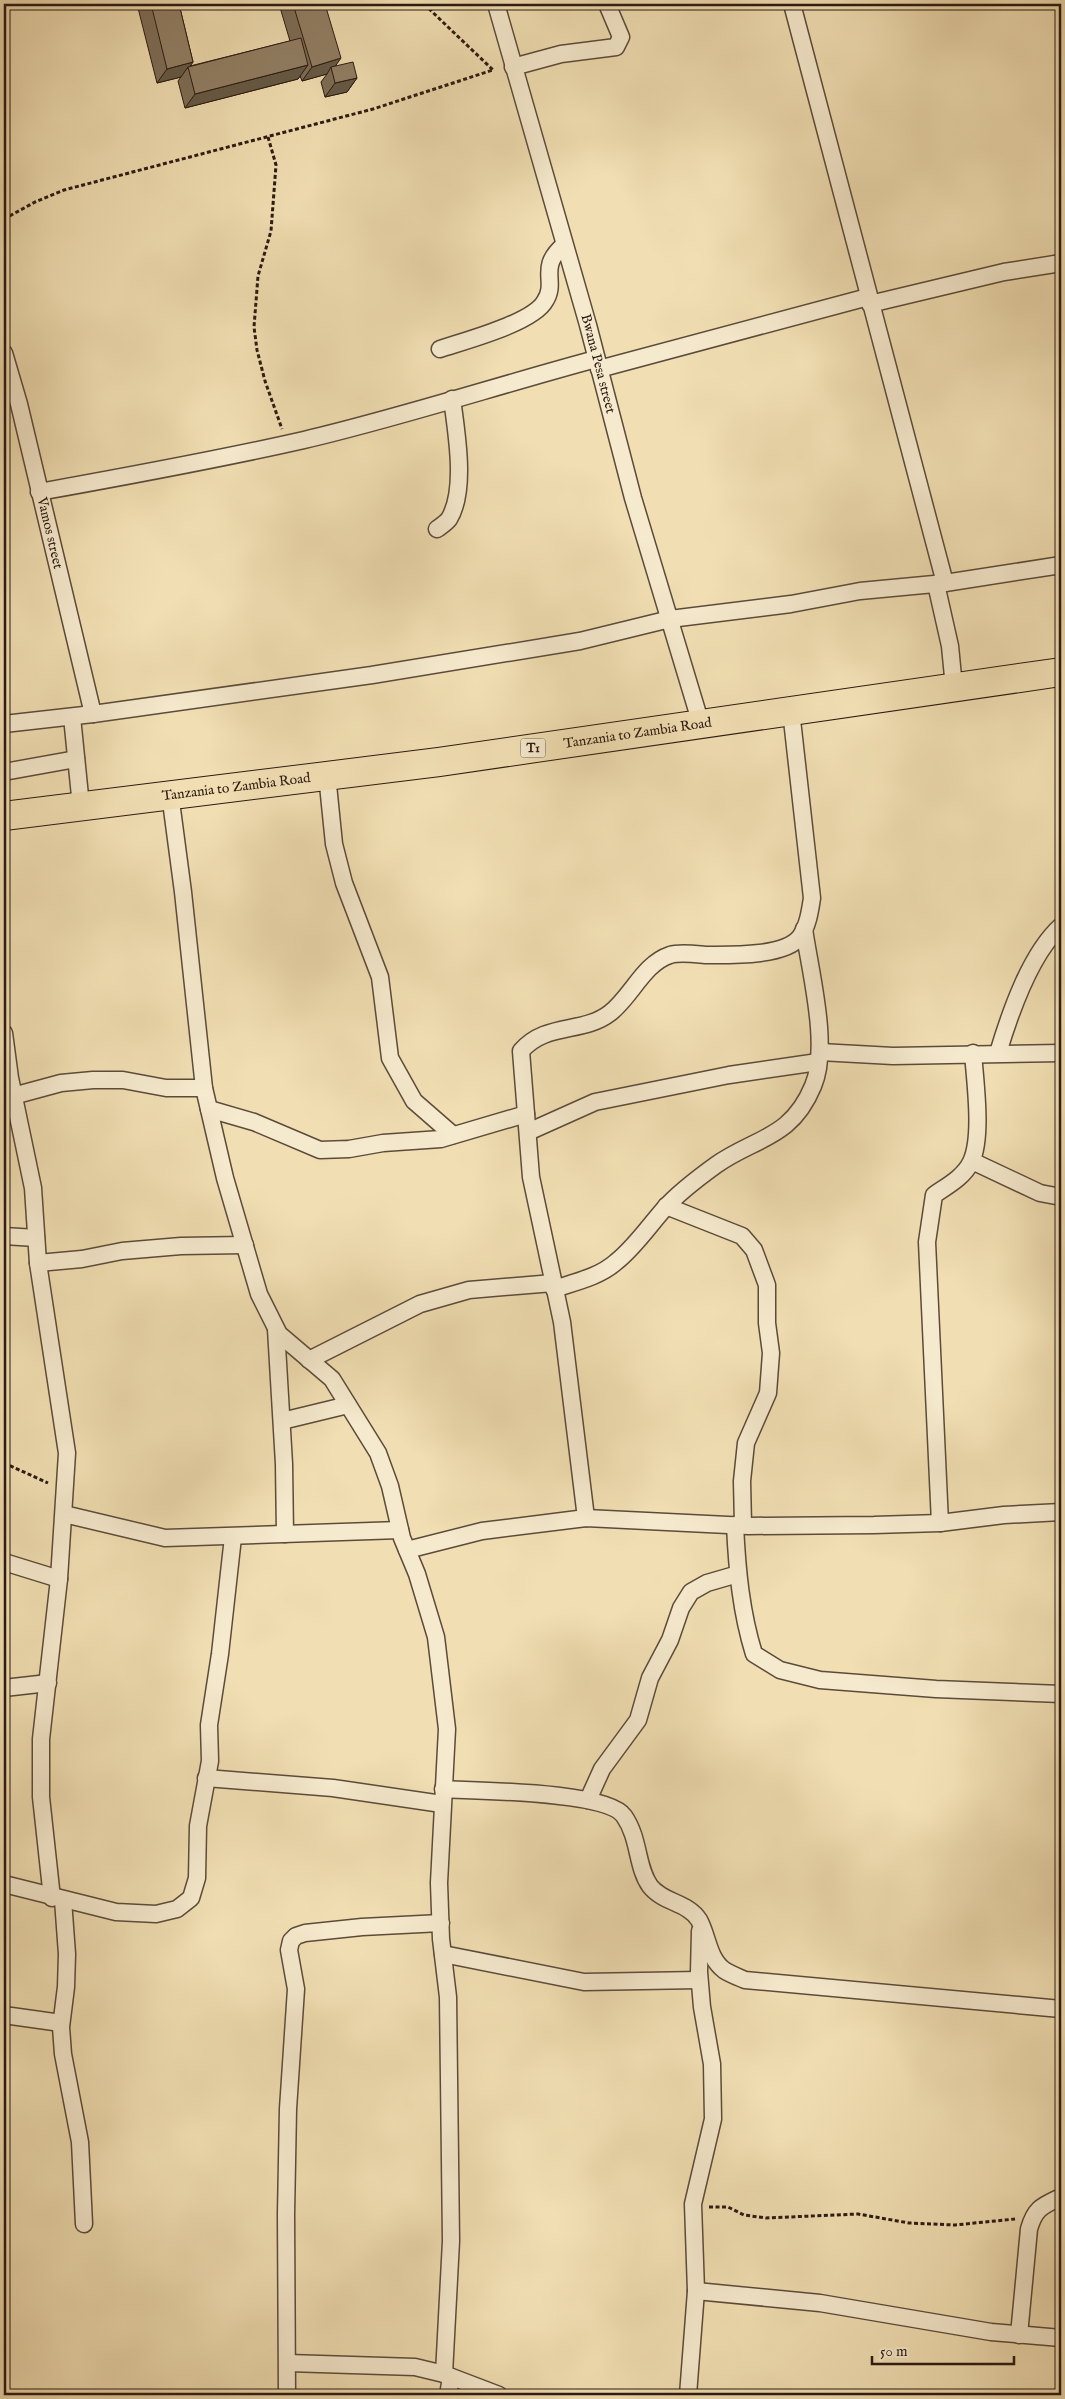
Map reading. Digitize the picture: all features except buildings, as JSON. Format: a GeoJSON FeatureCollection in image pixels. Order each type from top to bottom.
{"type":"FeatureCollection","features":[{"type":"Feature","properties":{"kind":"highway","name":"Tanzania to Zambia Road"},"geometry":{"type":"LineString","coordinates":[[4,816],[327,775],[1061,672]]}},
{"type":"Feature","properties":{"kind":"street","name":"Bwana Pesa street"},"geometry":{"type":"LineString","coordinates":[[496,4],[598,364],[633,498],[701,724]]}},
{"type":"Feature","properties":{"kind":"street"},"geometry":{"type":"LineString","coordinates":[[513,67],[560,54],[616,47],[621,37],[607,4]]}},
{"type":"Feature","properties":{"kind":"street"},"geometry":{"type":"LineString","coordinates":[[792,4],[941,584],[954,688]]}},
{"type":"Feature","properties":{"kind":"street"},"geometry":{"type":"LineString","coordinates":[[440,349],[523,319],[541,306],[546,301],[549,290],[549,262],[564,245]]}},
{"type":"Feature","properties":{"kind":"street"},"geometry":{"type":"LineString","coordinates":[[40,492],[126,477],[287,443],[387,418],[452,399],[869,300],[1004,272],[1061,263]]}},
{"type":"Feature","properties":{"kind":"street","name":"Vamos street"},"geometry":{"type":"LineString","coordinates":[[4,353],[11,405],[40,492],[93,714]]}},
{"type":"Feature","properties":{"kind":"street"},"geometry":{"type":"LineString","coordinates":[[437,530],[448,519],[454,504],[458,480],[459,456],[452,399]]}},
{"type":"Feature","properties":{"kind":"street"},"geometry":{"type":"LineString","coordinates":[[4,724],[93,714],[508,654],[580,641],[670,619],[791,604],[860,591],[941,584],[1061,565]]}},
{"type":"Feature","properties":{"kind":"street"},"geometry":{"type":"LineString","coordinates":[[586,1518],[562,1322],[531,1177],[521,1051],[530,1040],[548,1032],[588,1024],[610,1014],[655,962],[672,955],[724,955],[770,951],[788,948],[799,938],[808,921],[812,898],[791,711]]}},
{"type":"Feature","properties":{"kind":"street"},"geometry":{"type":"LineString","coordinates":[[72,716],[81,806]]}},
{"type":"Feature","properties":{"kind":"street"},"geometry":{"type":"LineString","coordinates":[[4,772],[76,759]]}},
{"type":"Feature","properties":{"kind":"street"},"geometry":{"type":"LineString","coordinates":[[327,775],[334,844],[344,883],[380,977],[390,1058],[414,1101],[452,1136]]}},
{"type":"Feature","properties":{"kind":"street"},"geometry":{"type":"LineString","coordinates":[[170,794],[183,892],[204,1088],[225,1178],[259,1294],[276,1329],[332,1379],[378,1453],[390,1486],[400,1530],[417,1574],[436,1637],[447,1729],[439,1864],[443,1954],[448,1997],[451,2242],[448,2395]]}},
{"type":"Feature","properties":{"kind":"street"},"geometry":{"type":"LineString","coordinates":[[998,1053],[1023,984],[1051,935],[1061,926]]}},
{"type":"Feature","properties":{"kind":"street"},"geometry":{"type":"LineString","coordinates":[[309,1360],[420,1304],[469,1290],[554,1286],[590,1278],[616,1262],[666,1206],[690,1184],[718,1163],[777,1133],[799,1111],[814,1085],[819,1057],[817,1014],[804,929]]}},
{"type":"Feature","properties":{"kind":"street"},"geometry":{"type":"LineString","coordinates":[[4,1033],[14,1096],[33,1188],[38,1263],[67,1453],[59,1578],[41,1739],[41,1797],[67,1962],[61,2023],[63,2054],[80,2142],[84,2224]]}},
{"type":"Feature","properties":{"kind":"street"},"geometry":{"type":"LineString","coordinates":[[940,1523],[927,1242],[934,1195],[962,1174],[972,1161],[976,1142],[977,1108],[973,1053]]}},
{"type":"Feature","properties":{"kind":"street"},"geometry":{"type":"LineString","coordinates":[[528,1132],[595,1102],[819,1057],[1061,1053]]}},
{"type":"Feature","properties":{"kind":"street"},"geometry":{"type":"LineString","coordinates":[[14,1096],[61,1083],[93,1080],[123,1080],[166,1088],[204,1088]]}},
{"type":"Feature","properties":{"kind":"street"},"geometry":{"type":"LineString","coordinates":[[209,1109],[254,1122],[320,1150],[349,1149],[383,1143],[441,1139],[526,1114]]}},
{"type":"Feature","properties":{"kind":"street"},"geometry":{"type":"LineString","coordinates":[[972,1161],[1040,1193],[1061,1197]]}},
{"type":"Feature","properties":{"kind":"street"},"geometry":{"type":"LineString","coordinates":[[666,1206],[742,1236],[754,1250],[767,1285],[767,1323],[771,1353],[768,1393],[746,1443],[739,1525],[738,1574],[745,1625],[754,1654],[780,1670],[820,1680],[936,1690],[1061,1694]]}},
{"type":"Feature","properties":{"kind":"street"},"geometry":{"type":"LineString","coordinates":[[4,1236],[36,1238]]}},
{"type":"Feature","properties":{"kind":"street"},"geometry":{"type":"LineString","coordinates":[[38,1263],[82,1260],[122,1251],[182,1246],[245,1245]]}},
{"type":"Feature","properties":{"kind":"street"},"geometry":{"type":"LineString","coordinates":[[276,1329],[282,1421],[285,1534]]}},
{"type":"Feature","properties":{"kind":"street"},"geometry":{"type":"LineString","coordinates":[[282,1421],[348,1404]]}},
{"type":"Feature","properties":{"kind":"street"},"geometry":{"type":"LineString","coordinates":[[407,1550],[482,1531],[586,1518],[739,1525],[940,1523],[1004,1515],[1061,1512]]}},
{"type":"Feature","properties":{"kind":"street"},"geometry":{"type":"LineString","coordinates":[[64,1514],[165,1538],[400,1530]]}},
{"type":"Feature","properties":{"kind":"street"},"geometry":{"type":"LineString","coordinates":[[4,1884],[57,1899],[116,1912],[156,1914],[177,1909],[191,1898],[197,1878],[198,1826],[210,1761],[209,1725],[220,1654],[233,1537]]}},
{"type":"Feature","properties":{"kind":"street"},"geometry":{"type":"LineString","coordinates":[[4,1562],[59,1578]]}},
{"type":"Feature","properties":{"kind":"street"},"geometry":{"type":"LineString","coordinates":[[588,1800],[602,1769],[638,1720],[650,1678],[670,1640],[681,1608],[691,1592],[708,1583],[738,1574]]}},
{"type":"Feature","properties":{"kind":"street"},"geometry":{"type":"LineString","coordinates":[[4,1688],[48,1683]]}},
{"type":"Feature","properties":{"kind":"street"},"geometry":{"type":"LineString","coordinates":[[206,1778],[443,1797],[532,1794],[598,1801],[623,1814],[634,1833],[644,1877],[657,1895],[690,1910],[699,1921],[714,1958],[724,1970],[745,1980],[1061,2009]]}},
{"type":"Feature","properties":{"kind":"street"},"geometry":{"type":"LineString","coordinates":[[287,2395],[286,2214],[288,2109],[296,1989],[289,1950],[291,1941],[296,1936],[305,1933],[362,1927],[441,1923]]}},
{"type":"Feature","properties":{"kind":"street"},"geometry":{"type":"LineString","coordinates":[[688,2395],[696,2291],[693,2207],[713,2119],[712,2064],[699,1980],[701,1927]]}},
{"type":"Feature","properties":{"kind":"street"},"geometry":{"type":"LineString","coordinates":[[443,1954],[584,1982],[699,1980]]}},
{"type":"Feature","properties":{"kind":"street"},"geometry":{"type":"LineString","coordinates":[[4,2015],[61,2023]]}},
{"type":"Feature","properties":{"kind":"street"},"geometry":{"type":"LineString","coordinates":[[1019,2335],[1033,2216],[1042,2206],[1061,2197]]}},
{"type":"Feature","properties":{"kind":"street"},"geometry":{"type":"LineString","coordinates":[[696,2291],[820,2303],[972,2329],[1061,2338]]}},
{"type":"Feature","properties":{"kind":"street"},"geometry":{"type":"LineString","coordinates":[[288,2363],[415,2367],[447,2376],[499,2395]]}},
{"type":"Feature","properties":{"kind":"path"},"geometry":{"type":"LineString","coordinates":[[424,4],[493,70],[520,90]]}},
{"type":"Feature","properties":{"kind":"path"},"geometry":{"type":"LineString","coordinates":[[4,219],[35,202],[64,190],[268,137],[433,91],[493,70]]}},
{"type":"Feature","properties":{"kind":"path"},"geometry":{"type":"LineString","coordinates":[[268,137],[276,166],[271,230],[258,276],[254,327],[256,350],[265,382],[287,443]]}},
{"type":"Feature","properties":{"kind":"path"},"geometry":{"type":"LineString","coordinates":[[4,1463],[43,1480],[65,1495]]}},
{"type":"Feature","properties":{"kind":"path"},"geometry":{"type":"LineString","coordinates":[[693,2207],[728,2208],[744,2215],[766,2218],[858,2214],[909,2222],[955,2225],[1033,2216]]}}]}
